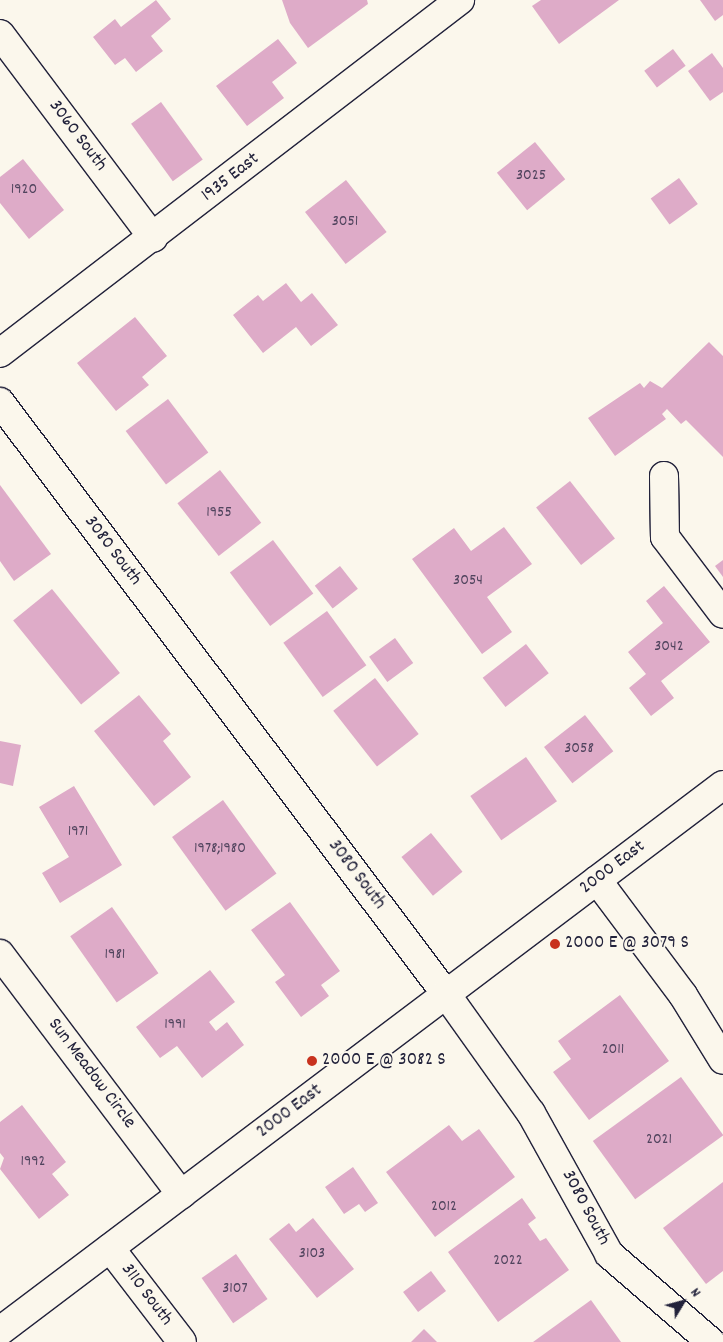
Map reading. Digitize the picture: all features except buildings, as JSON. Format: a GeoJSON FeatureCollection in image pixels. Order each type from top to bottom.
{"type":"FeatureCollection","features":[{"type":"Feature","properties":{"kind":"street","name":"1935 East"},"geometry":{"type":"LineString","coordinates":[[0,353],[153,238],[460,0]]}},
{"type":"Feature","properties":{"kind":"street","name":"3060 South"},"geometry":{"type":"LineString","coordinates":[[0,34],[153,238]]}},
{"type":"Feature","properties":{"kind":"street","name":"3080 South"},"geometry":{"type":"LineString","coordinates":[[0,402],[446,994],[550,1144],[609,1254],[710,1342]]}},
{"type":"Feature","properties":{"kind":"street"},"geometry":{"type":"LineString","coordinates":[[664,476],[665,537],[723,614]]}},
{"type":"Feature","properties":{"kind":"street","name":"2000 East"},"geometry":{"type":"LineString","coordinates":[[0,1331],[723,785]]}},
{"type":"Feature","properties":{"kind":"street"},"geometry":{"type":"LineString","coordinates":[[597,880],[683,995],[723,1060]]}},
{"type":"Feature","properties":{"kind":"street","name":"Sun Meadow Circle"},"geometry":{"type":"LineString","coordinates":[[0,954],[181,1194]]}},
{"type":"Feature","properties":{"kind":"street","name":"3110 South"},"geometry":{"type":"LineString","coordinates":[[110,1248],[182,1342]]}},
{"type":"Feature","properties":{"kind":"place","name":"2000 E @ 3079 S"},"geometry":{"type":"Point","coordinates":[555,944]}},
{"type":"Feature","properties":{"kind":"place","name":"2000 E @ 3082 S"},"geometry":{"type":"Point","coordinates":[312,1061]}}]}
